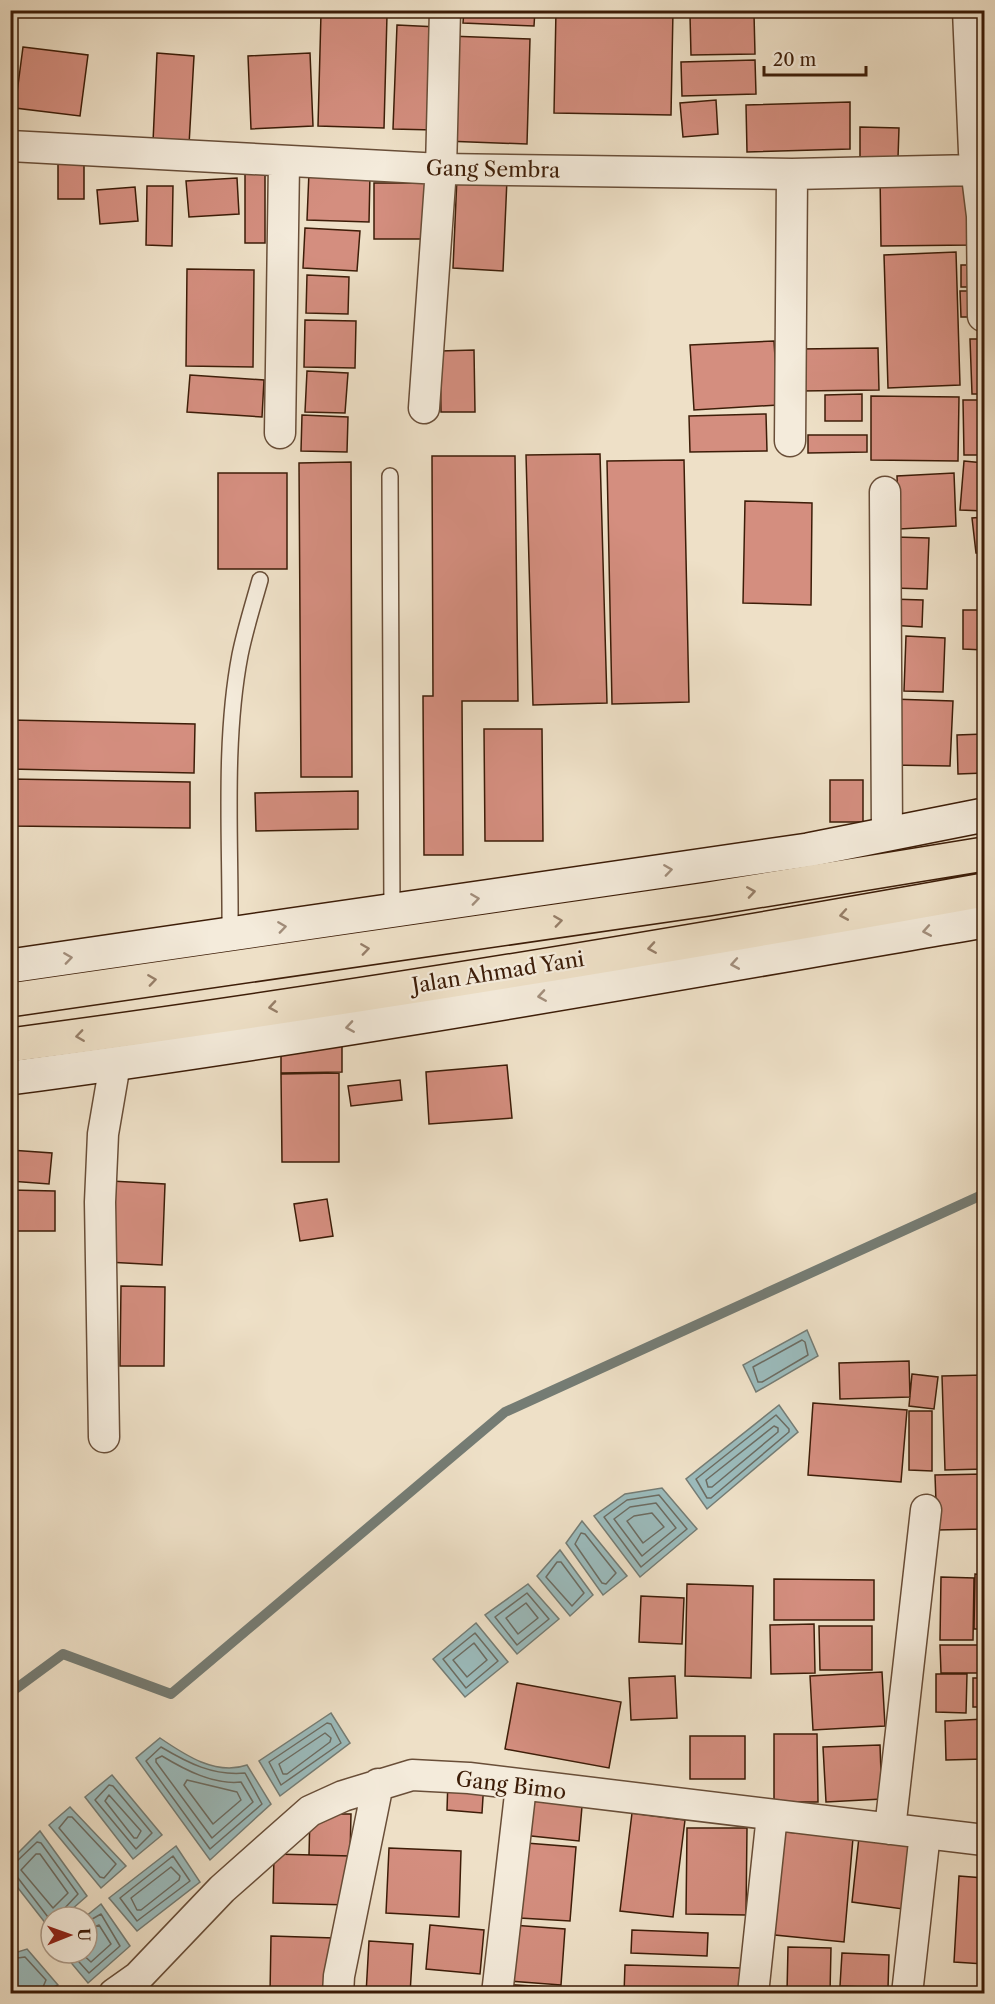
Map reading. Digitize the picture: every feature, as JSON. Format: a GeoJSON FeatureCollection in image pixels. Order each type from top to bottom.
{"type":"FeatureCollection","features":[{"type":"Feature","properties":{"kind":"highway","name":"Jalan Ahmad Yani"},"geometry":{"type":"LineString","coordinates":[[10,1000],[708,899],[984,854]]}},
{"type":"Feature","properties":{"kind":"highway","name":"Jalan Ahmad Yani"},"geometry":{"type":"LineString","coordinates":[[10,1045],[146,1028],[736,934],[984,890]]}},
{"type":"Feature","properties":{"kind":"street"},"geometry":{"type":"LineString","coordinates":[[424,408],[441,169],[445,10]]}},
{"type":"Feature","properties":{"kind":"street"},"geometry":{"type":"LineString","coordinates":[[968,10],[976,171],[983,216],[983,316]]}},
{"type":"Feature","properties":{"kind":"street","name":"Gang Sembra"},"geometry":{"type":"LineString","coordinates":[[10,146],[284,163],[441,169],[792,174],[976,171]]}},
{"type":"Feature","properties":{"kind":"street"},"geometry":{"type":"LineString","coordinates":[[280,433],[284,163]]}},
{"type":"Feature","properties":{"kind":"street"},"geometry":{"type":"LineString","coordinates":[[790,441],[792,174]]}},
{"type":"Feature","properties":{"kind":"street"},"geometry":{"type":"LineString","coordinates":[[885,492],[887,834]]}},
{"type":"Feature","properties":{"kind":"street"},"geometry":{"type":"LineString","coordinates":[[10,966],[808,850],[984,815]]}},
{"type":"Feature","properties":{"kind":"street"},"geometry":{"type":"LineString","coordinates":[[10,1078],[115,1064],[606,986],[984,921]]}},
{"type":"Feature","properties":{"kind":"street"},"geometry":{"type":"LineString","coordinates":[[104,1437],[100,1202],[103,1134],[115,1064]]}},
{"type":"Feature","properties":{"kind":"street"},"geometry":{"type":"LineString","coordinates":[[890,1829],[926,1510]]}},
{"type":"Feature","properties":{"kind":"street","name":"Gang Bimo"},"geometry":{"type":"LineString","coordinates":[[114,1994],[138,1977],[222,1889],[310,1811],[378,1784],[412,1775],[469,1778],[520,1786],[984,1840]]}},
{"type":"Feature","properties":{"kind":"street"},"geometry":{"type":"LineString","coordinates":[[338,1994],[339,1976],[378,1784]]}},
{"type":"Feature","properties":{"kind":"street"},"geometry":{"type":"LineString","coordinates":[[497,1994],[520,1786]]}},
{"type":"Feature","properties":{"kind":"street"},"geometry":{"type":"LineString","coordinates":[[753,1994],[772,1815]]}},
{"type":"Feature","properties":{"kind":"street"},"geometry":{"type":"LineString","coordinates":[[907,1994],[925,1833]]}},
{"type":"Feature","properties":{"kind":"lane"},"geometry":{"type":"LineString","coordinates":[[390,476],[392,911]]}},
{"type":"Feature","properties":{"kind":"lane"},"geometry":{"type":"LineString","coordinates":[[230,934],[231,763],[235,708],[240,656],[260,580]]}},
{"type":"Feature","properties":{"kind":"water"},"geometry":{"type":"Polygon","coordinates":[[[807,1330],[818,1356],[756,1392],[743,1365],[807,1330]]]}},
{"type":"Feature","properties":{"kind":"water"},"geometry":{"type":"Polygon","coordinates":[[[779,1405],[798,1432],[707,1509],[686,1479],[779,1405]]]}},
{"type":"Feature","properties":{"kind":"water"},"geometry":{"type":"Polygon","coordinates":[[[662,1488],[697,1529],[640,1577],[594,1516],[625,1494],[662,1488]]]}},
{"type":"Feature","properties":{"kind":"water"},"geometry":{"type":"Polygon","coordinates":[[[582,1521],[627,1576],[603,1595],[566,1543],[582,1521]]]}},
{"type":"Feature","properties":{"kind":"water"},"geometry":{"type":"Polygon","coordinates":[[[560,1550],[593,1595],[570,1616],[537,1576],[560,1550]]]}},
{"type":"Feature","properties":{"kind":"water"},"geometry":{"type":"Polygon","coordinates":[[[528,1584],[559,1619],[517,1654],[485,1615],[528,1584]]]}},
{"type":"Feature","properties":{"kind":"water"},"geometry":{"type":"Polygon","coordinates":[[[476,1623],[508,1662],[465,1697],[433,1659],[476,1623]]]}},
{"type":"Feature","properties":{"kind":"water"},"geometry":{"type":"Polygon","coordinates":[[[331,1713],[350,1743],[280,1796],[259,1761],[331,1713]]]}},
{"type":"Feature","properties":{"kind":"water"},"geometry":{"type":"Polygon","coordinates":[[[160,1738],[190,1757],[212,1766],[235,1768],[247,1765],[271,1804],[210,1860],[136,1758],[160,1738]]]}},
{"type":"Feature","properties":{"kind":"water"},"geometry":{"type":"Polygon","coordinates":[[[112,1775],[162,1835],[133,1859],[85,1797],[112,1775]]]}},
{"type":"Feature","properties":{"kind":"water"},"geometry":{"type":"Polygon","coordinates":[[[70,1807],[126,1866],[101,1888],[49,1825],[70,1807]]]}},
{"type":"Feature","properties":{"kind":"water"},"geometry":{"type":"Polygon","coordinates":[[[40,1831],[87,1896],[77,1905],[39,1905],[39,1915],[11,1879],[11,1860],[40,1831]]]}},
{"type":"Feature","properties":{"kind":"water"},"geometry":{"type":"Polygon","coordinates":[[[176,1846],[200,1882],[137,1931],[109,1898],[176,1846]]]}},
{"type":"Feature","properties":{"kind":"water"},"geometry":{"type":"Polygon","coordinates":[[[101,1904],[130,1946],[88,1983],[73,1965],[99,1965],[99,1906],[101,1904]]]}},
{"type":"Feature","properties":{"kind":"water"},"geometry":{"type":"Polygon","coordinates":[[[27,1949],[58,1985],[41,1993],[11,1993],[11,1954],[27,1949]]]}},
{"type":"Feature","properties":{"kind":"building"},"geometry":{"type":"Polygon","coordinates":[[[464,10],[535,10],[534,26],[463,23],[464,10]]]}},
{"type":"Feature","properties":{"kind":"building"},"geometry":{"type":"Polygon","coordinates":[[[556,10],[673,10],[671,115],[554,113],[556,10]]]}},
{"type":"Feature","properties":{"kind":"building"},"geometry":{"type":"Polygon","coordinates":[[[321,13],[387,15],[384,128],[318,126],[321,13]]]}},
{"type":"Feature","properties":{"kind":"building"},"geometry":{"type":"Polygon","coordinates":[[[754,14],[755,54],[691,55],[690,15],[754,14]]]}},
{"type":"Feature","properties":{"kind":"building"},"geometry":{"type":"Polygon","coordinates":[[[397,25],[438,27],[434,130],[393,129],[397,25]]]}},
{"type":"Feature","properties":{"kind":"building"},"geometry":{"type":"Polygon","coordinates":[[[449,36],[530,39],[527,144],[445,141],[449,36]]]}},
{"type":"Feature","properties":{"kind":"building"},"geometry":{"type":"Polygon","coordinates":[[[23,47],[88,55],[80,116],[15,108],[23,47]]]}},
{"type":"Feature","properties":{"kind":"building"},"geometry":{"type":"Polygon","coordinates":[[[157,53],[194,56],[189,145],[153,142],[157,53]]]}},
{"type":"Feature","properties":{"kind":"building"},"geometry":{"type":"Polygon","coordinates":[[[310,53],[313,126],[251,129],[248,56],[310,53]]]}},
{"type":"Feature","properties":{"kind":"building"},"geometry":{"type":"Polygon","coordinates":[[[755,60],[756,94],[682,96],[681,62],[755,60]]]}},
{"type":"Feature","properties":{"kind":"building"},"geometry":{"type":"Polygon","coordinates":[[[716,100],[718,134],[683,137],[680,103],[716,100]]]}},
{"type":"Feature","properties":{"kind":"building"},"geometry":{"type":"Polygon","coordinates":[[[850,102],[850,149],[747,152],[746,105],[850,102]]]}},
{"type":"Feature","properties":{"kind":"building"},"geometry":{"type":"Polygon","coordinates":[[[860,127],[899,128],[898,158],[860,157],[860,127]]]}},
{"type":"Feature","properties":{"kind":"building"},"geometry":{"type":"Polygon","coordinates":[[[58,159],[84,159],[84,199],[58,199],[58,159]]]}},
{"type":"Feature","properties":{"kind":"building"},"geometry":{"type":"Polygon","coordinates":[[[309,172],[370,174],[369,222],[307,220],[309,172]]]}},
{"type":"Feature","properties":{"kind":"building"},"geometry":{"type":"Polygon","coordinates":[[[245,173],[265,173],[265,243],[245,243],[245,173]]]}},
{"type":"Feature","properties":{"kind":"building"},"geometry":{"type":"Polygon","coordinates":[[[971,173],[971,245],[881,246],[880,174],[971,173]]]}},
{"type":"Feature","properties":{"kind":"building"},"geometry":{"type":"Polygon","coordinates":[[[457,177],[507,179],[503,271],[453,268],[457,177]]]}},
{"type":"Feature","properties":{"kind":"building"},"geometry":{"type":"Polygon","coordinates":[[[237,178],[239,214],[189,217],[186,181],[237,178]]]}},
{"type":"Feature","properties":{"kind":"building"},"geometry":{"type":"Polygon","coordinates":[[[374,183],[429,183],[429,239],[374,239],[374,183]]]}},
{"type":"Feature","properties":{"kind":"building"},"geometry":{"type":"Polygon","coordinates":[[[147,186],[173,186],[172,246],[146,245],[147,186]]]}},
{"type":"Feature","properties":{"kind":"building"},"geometry":{"type":"Polygon","coordinates":[[[135,187],[138,221],[100,224],[97,190],[135,187]]]}},
{"type":"Feature","properties":{"kind":"building"},"geometry":{"type":"Polygon","coordinates":[[[305,228],[360,231],[357,271],[303,268],[305,228]]]}},
{"type":"Feature","properties":{"kind":"building"},"geometry":{"type":"Polygon","coordinates":[[[956,252],[960,385],[888,388],[884,255],[956,252]]]}},
{"type":"Feature","properties":{"kind":"building"},"geometry":{"type":"Polygon","coordinates":[[[961,265],[976,265],[976,287],[961,287],[961,265]]]}},
{"type":"Feature","properties":{"kind":"building"},"geometry":{"type":"Polygon","coordinates":[[[187,269],[254,270],[253,367],[186,366],[187,269]]]}},
{"type":"Feature","properties":{"kind":"building"},"geometry":{"type":"Polygon","coordinates":[[[307,275],[349,277],[348,314],[306,313],[307,275]]]}},
{"type":"Feature","properties":{"kind":"building"},"geometry":{"type":"Polygon","coordinates":[[[960,291],[977,291],[977,317],[961,317],[960,291]]]}},
{"type":"Feature","properties":{"kind":"building"},"geometry":{"type":"Polygon","coordinates":[[[305,320],[356,321],[355,368],[304,367],[305,320]]]}},
{"type":"Feature","properties":{"kind":"building"},"geometry":{"type":"Polygon","coordinates":[[[970,339],[984,339],[984,394],[972,394],[970,339]]]}},
{"type":"Feature","properties":{"kind":"building"},"geometry":{"type":"Polygon","coordinates":[[[774,341],[778,405],[694,410],[690,345],[774,341]]]}},
{"type":"Feature","properties":{"kind":"building"},"geometry":{"type":"Polygon","coordinates":[[[878,348],[879,390],[800,391],[799,349],[878,348]]]}},
{"type":"Feature","properties":{"kind":"building"},"geometry":{"type":"Polygon","coordinates":[[[474,350],[475,412],[441,412],[440,351],[474,350]]]}},
{"type":"Feature","properties":{"kind":"building"},"geometry":{"type":"Polygon","coordinates":[[[307,371],[348,373],[345,413],[305,412],[307,371]]]}},
{"type":"Feature","properties":{"kind":"building"},"geometry":{"type":"Polygon","coordinates":[[[190,375],[264,380],[262,417],[187,412],[190,375]]]}},
{"type":"Feature","properties":{"kind":"building"},"geometry":{"type":"Polygon","coordinates":[[[862,394],[862,421],[825,421],[825,395],[862,394]]]}},
{"type":"Feature","properties":{"kind":"building"},"geometry":{"type":"Polygon","coordinates":[[[871,396],[959,397],[958,461],[871,460],[871,396]]]}},
{"type":"Feature","properties":{"kind":"building"},"geometry":{"type":"Polygon","coordinates":[[[963,400],[984,400],[984,455],[964,455],[963,400]]]}},
{"type":"Feature","properties":{"kind":"building"},"geometry":{"type":"Polygon","coordinates":[[[766,414],[767,451],[690,452],[689,416],[766,414]]]}},
{"type":"Feature","properties":{"kind":"building"},"geometry":{"type":"Polygon","coordinates":[[[302,415],[348,417],[347,452],[301,451],[302,415]]]}},
{"type":"Feature","properties":{"kind":"building"},"geometry":{"type":"Polygon","coordinates":[[[808,435],[867,435],[867,452],[808,453],[808,435]]]}},
{"type":"Feature","properties":{"kind":"building"},"geometry":{"type":"Polygon","coordinates":[[[600,454],[607,703],[533,705],[526,455],[600,454]]]}},
{"type":"Feature","properties":{"kind":"building"},"geometry":{"type":"Polygon","coordinates":[[[432,456],[515,456],[518,701],[462,701],[463,855],[424,855],[423,696],[433,696],[432,456]]]}},
{"type":"Feature","properties":{"kind":"building"},"geometry":{"type":"Polygon","coordinates":[[[684,460],[689,702],[612,704],[607,461],[684,460]]]}},
{"type":"Feature","properties":{"kind":"building"},"geometry":{"type":"Polygon","coordinates":[[[964,461],[984,463],[984,511],[960,510],[964,461]]]}},
{"type":"Feature","properties":{"kind":"building"},"geometry":{"type":"Polygon","coordinates":[[[351,462],[352,777],[301,777],[299,463],[351,462]]]}},
{"type":"Feature","properties":{"kind":"building"},"geometry":{"type":"Polygon","coordinates":[[[218,473],[287,473],[287,569],[218,569],[218,473]]]}},
{"type":"Feature","properties":{"kind":"building"},"geometry":{"type":"Polygon","coordinates":[[[954,473],[956,526],[899,529],[897,476],[954,473]]]}},
{"type":"Feature","properties":{"kind":"building"},"geometry":{"type":"Polygon","coordinates":[[[745,501],[812,503],[811,605],[743,603],[745,501]]]}},
{"type":"Feature","properties":{"kind":"building"},"geometry":{"type":"Polygon","coordinates":[[[984,517],[984,553],[976,553],[972,518],[984,517]]]}},
{"type":"Feature","properties":{"kind":"building"},"geometry":{"type":"Polygon","coordinates":[[[895,537],[929,538],[927,589],[893,588],[895,537]]]}},
{"type":"Feature","properties":{"kind":"building"},"geometry":{"type":"Polygon","coordinates":[[[891,599],[923,600],[922,627],[889,625],[891,599]]]}},
{"type":"Feature","properties":{"kind":"building"},"geometry":{"type":"Polygon","coordinates":[[[963,610],[984,610],[984,650],[963,649],[963,610]]]}},
{"type":"Feature","properties":{"kind":"building"},"geometry":{"type":"Polygon","coordinates":[[[906,636],[945,638],[943,692],[904,691],[906,636]]]}},
{"type":"Feature","properties":{"kind":"building"},"geometry":{"type":"Polygon","coordinates":[[[892,699],[953,701],[950,766],[890,765],[892,699]]]}},
{"type":"Feature","properties":{"kind":"building"},"geometry":{"type":"Polygon","coordinates":[[[10,720],[195,724],[194,773],[10,769],[10,720]]]}},
{"type":"Feature","properties":{"kind":"building"},"geometry":{"type":"Polygon","coordinates":[[[484,729],[542,729],[543,841],[485,841],[484,729]]]}},
{"type":"Feature","properties":{"kind":"building"},"geometry":{"type":"Polygon","coordinates":[[[984,734],[984,773],[958,774],[957,735],[984,734]]]}},
{"type":"Feature","properties":{"kind":"building"},"geometry":{"type":"Polygon","coordinates":[[[10,779],[190,782],[190,828],[10,826],[10,779]]]}},
{"type":"Feature","properties":{"kind":"building"},"geometry":{"type":"Polygon","coordinates":[[[830,780],[863,780],[863,822],[830,822],[830,780]]]}},
{"type":"Feature","properties":{"kind":"building"},"geometry":{"type":"Polygon","coordinates":[[[358,791],[358,829],[256,831],[255,793],[358,791]]]}},
{"type":"Feature","properties":{"kind":"building"},"geometry":{"type":"Polygon","coordinates":[[[342,1039],[342,1072],[281,1073],[281,1040],[342,1039]]]}},
{"type":"Feature","properties":{"kind":"building"},"geometry":{"type":"Polygon","coordinates":[[[507,1065],[512,1118],[429,1124],[426,1072],[507,1065]]]}},
{"type":"Feature","properties":{"kind":"building"},"geometry":{"type":"Polygon","coordinates":[[[339,1073],[339,1162],[282,1162],[281,1074],[339,1073]]]}},
{"type":"Feature","properties":{"kind":"building"},"geometry":{"type":"Polygon","coordinates":[[[400,1080],[402,1100],[351,1106],[348,1086],[400,1080]]]}},
{"type":"Feature","properties":{"kind":"building"},"geometry":{"type":"Polygon","coordinates":[[[10,1150],[52,1153],[49,1184],[10,1181],[10,1150]]]}},
{"type":"Feature","properties":{"kind":"building"},"geometry":{"type":"Polygon","coordinates":[[[111,1181],[165,1184],[162,1265],[107,1262],[111,1181]]]}},
{"type":"Feature","properties":{"kind":"building"},"geometry":{"type":"Polygon","coordinates":[[[10,1190],[55,1191],[55,1231],[10,1231],[10,1190]]]}},
{"type":"Feature","properties":{"kind":"building"},"geometry":{"type":"Polygon","coordinates":[[[327,1199],[333,1236],[300,1241],[294,1204],[327,1199]]]}},
{"type":"Feature","properties":{"kind":"building"},"geometry":{"type":"Polygon","coordinates":[[[121,1286],[165,1287],[164,1366],[120,1366],[121,1286]]]}},
{"type":"Feature","properties":{"kind":"building"},"geometry":{"type":"Polygon","coordinates":[[[909,1361],[910,1397],[840,1399],[839,1363],[909,1361]]]}},
{"type":"Feature","properties":{"kind":"building"},"geometry":{"type":"Polygon","coordinates":[[[912,1374],[938,1377],[934,1409],[909,1406],[912,1374]]]}},
{"type":"Feature","properties":{"kind":"building"},"geometry":{"type":"Polygon","coordinates":[[[984,1375],[984,1469],[945,1470],[942,1376],[984,1375]]]}},
{"type":"Feature","properties":{"kind":"building"},"geometry":{"type":"Polygon","coordinates":[[[813,1403],[907,1410],[901,1482],[808,1475],[813,1403]]]}},
{"type":"Feature","properties":{"kind":"building"},"geometry":{"type":"Polygon","coordinates":[[[909,1411],[932,1411],[932,1471],[909,1470],[909,1411]]]}},
{"type":"Feature","properties":{"kind":"building"},"geometry":{"type":"Polygon","coordinates":[[[984,1474],[984,1529],[937,1530],[935,1475],[984,1474]]]}},
{"type":"Feature","properties":{"kind":"building"},"geometry":{"type":"Polygon","coordinates":[[[975,1574],[984,1575],[984,1629],[974,1629],[975,1574]]]}},
{"type":"Feature","properties":{"kind":"building"},"geometry":{"type":"Polygon","coordinates":[[[941,1577],[974,1578],[973,1640],[940,1640],[941,1577]]]}},
{"type":"Feature","properties":{"kind":"building"},"geometry":{"type":"Polygon","coordinates":[[[774,1579],[874,1580],[874,1620],[774,1620],[774,1579]]]}},
{"type":"Feature","properties":{"kind":"building"},"geometry":{"type":"Polygon","coordinates":[[[687,1584],[753,1586],[751,1678],[685,1676],[687,1584]]]}},
{"type":"Feature","properties":{"kind":"building"},"geometry":{"type":"Polygon","coordinates":[[[641,1596],[684,1598],[682,1644],[639,1642],[641,1596]]]}},
{"type":"Feature","properties":{"kind":"building"},"geometry":{"type":"Polygon","coordinates":[[[814,1624],[815,1673],[771,1674],[770,1625],[814,1624]]]}},
{"type":"Feature","properties":{"kind":"building"},"geometry":{"type":"Polygon","coordinates":[[[819,1626],[872,1626],[872,1670],[820,1670],[819,1626]]]}},
{"type":"Feature","properties":{"kind":"building"},"geometry":{"type":"Polygon","coordinates":[[[940,1645],[984,1645],[984,1673],[941,1673],[940,1645]]]}},
{"type":"Feature","properties":{"kind":"building"},"geometry":{"type":"Polygon","coordinates":[[[882,1672],[885,1726],[813,1730],[810,1676],[882,1672]]]}},
{"type":"Feature","properties":{"kind":"building"},"geometry":{"type":"Polygon","coordinates":[[[936,1674],[967,1674],[966,1713],[936,1712],[936,1674]]]}},
{"type":"Feature","properties":{"kind":"building"},"geometry":{"type":"Polygon","coordinates":[[[675,1676],[677,1718],[631,1720],[629,1678],[675,1676]]]}},
{"type":"Feature","properties":{"kind":"building"},"geometry":{"type":"Polygon","coordinates":[[[973,1678],[984,1678],[984,1707],[973,1707],[973,1678]]]}},
{"type":"Feature","properties":{"kind":"building"},"geometry":{"type":"Polygon","coordinates":[[[517,1683],[621,1702],[609,1768],[505,1749],[517,1683]]]}},
{"type":"Feature","properties":{"kind":"building"},"geometry":{"type":"Polygon","coordinates":[[[984,1719],[984,1759],[946,1760],[945,1721],[984,1719]]]}},
{"type":"Feature","properties":{"kind":"building"},"geometry":{"type":"Polygon","coordinates":[[[774,1734],[817,1734],[818,1802],[774,1802],[774,1734]]]}},
{"type":"Feature","properties":{"kind":"building"},"geometry":{"type":"Polygon","coordinates":[[[690,1736],[745,1736],[745,1779],[690,1779],[690,1736]]]}},
{"type":"Feature","properties":{"kind":"building"},"geometry":{"type":"Polygon","coordinates":[[[880,1745],[882,1799],[826,1802],[823,1747],[880,1745]]]}},
{"type":"Feature","properties":{"kind":"building"},"geometry":{"type":"Polygon","coordinates":[[[448,1779],[484,1781],[482,1813],[447,1810],[448,1779]]]}},
{"type":"Feature","properties":{"kind":"building"},"geometry":{"type":"Polygon","coordinates":[[[526,1790],[583,1795],[579,1841],[522,1835],[526,1790]]]}},
{"type":"Feature","properties":{"kind":"building"},"geometry":{"type":"Polygon","coordinates":[[[632,1813],[685,1820],[673,1917],[620,1911],[632,1813]]]}},
{"type":"Feature","properties":{"kind":"building"},"geometry":{"type":"Polygon","coordinates":[[[310,1814],[351,1814],[350,1856],[309,1855],[310,1814]]]}},
{"type":"Feature","properties":{"kind":"building"},"geometry":{"type":"Polygon","coordinates":[[[687,1828],[747,1828],[746,1915],[686,1914],[687,1828]]]}},
{"type":"Feature","properties":{"kind":"building"},"geometry":{"type":"Polygon","coordinates":[[[775,1831],[853,1838],[844,1942],[765,1934],[775,1831]]]}},
{"type":"Feature","properties":{"kind":"building"},"geometry":{"type":"Polygon","coordinates":[[[859,1837],[911,1842],[903,1909],[852,1902],[859,1837]]]}},
{"type":"Feature","properties":{"kind":"building"},"geometry":{"type":"Polygon","coordinates":[[[526,1843],[576,1847],[570,1921],[520,1918],[526,1843]]]}},
{"type":"Feature","properties":{"kind":"building"},"geometry":{"type":"Polygon","coordinates":[[[389,1848],[461,1851],[459,1917],[386,1913],[389,1848]]]}},
{"type":"Feature","properties":{"kind":"building"},"geometry":{"type":"Polygon","coordinates":[[[274,1854],[350,1856],[349,1905],[273,1903],[274,1854]]]}},
{"type":"Feature","properties":{"kind":"building"},"geometry":{"type":"Polygon","coordinates":[[[959,1876],[984,1878],[984,1964],[954,1962],[959,1876]]]}},
{"type":"Feature","properties":{"kind":"building"},"geometry":{"type":"Polygon","coordinates":[[[430,1925],[484,1930],[480,1974],[426,1969],[430,1925]]]}},
{"type":"Feature","properties":{"kind":"building"},"geometry":{"type":"Polygon","coordinates":[[[512,1925],[565,1929],[561,1985],[509,1981],[512,1925]]]}},
{"type":"Feature","properties":{"kind":"building"},"geometry":{"type":"Polygon","coordinates":[[[632,1930],[708,1933],[707,1956],[631,1953],[632,1930]]]}},
{"type":"Feature","properties":{"kind":"building"},"geometry":{"type":"Polygon","coordinates":[[[271,1936],[334,1938],[333,1994],[270,1994],[271,1936]]]}},
{"type":"Feature","properties":{"kind":"building"},"geometry":{"type":"Polygon","coordinates":[[[369,1941],[413,1944],[410,1994],[366,1994],[369,1941]]]}},
{"type":"Feature","properties":{"kind":"building"},"geometry":{"type":"Polygon","coordinates":[[[788,1947],[831,1948],[830,1993],[787,1992],[788,1947]]]}},
{"type":"Feature","properties":{"kind":"building"},"geometry":{"type":"Polygon","coordinates":[[[842,1953],[889,1955],[888,1988],[840,1986],[842,1953]]]}},
{"type":"Feature","properties":{"kind":"building"},"geometry":{"type":"Polygon","coordinates":[[[625,1965],[742,1968],[741,1994],[624,1994],[625,1965]]]}},
{"type":"Feature","properties":{"kind":"building"},"geometry":{"type":"Polygon","coordinates":[[[502,1984],[565,1988],[565,1994],[502,1994],[502,1984]]]}},
{"type":"Feature","properties":{"kind":"waterway"},"geometry":{"type":"LineString","coordinates":[[10,1693],[63,1654],[171,1694],[505,1412],[984,1194]]}}]}
